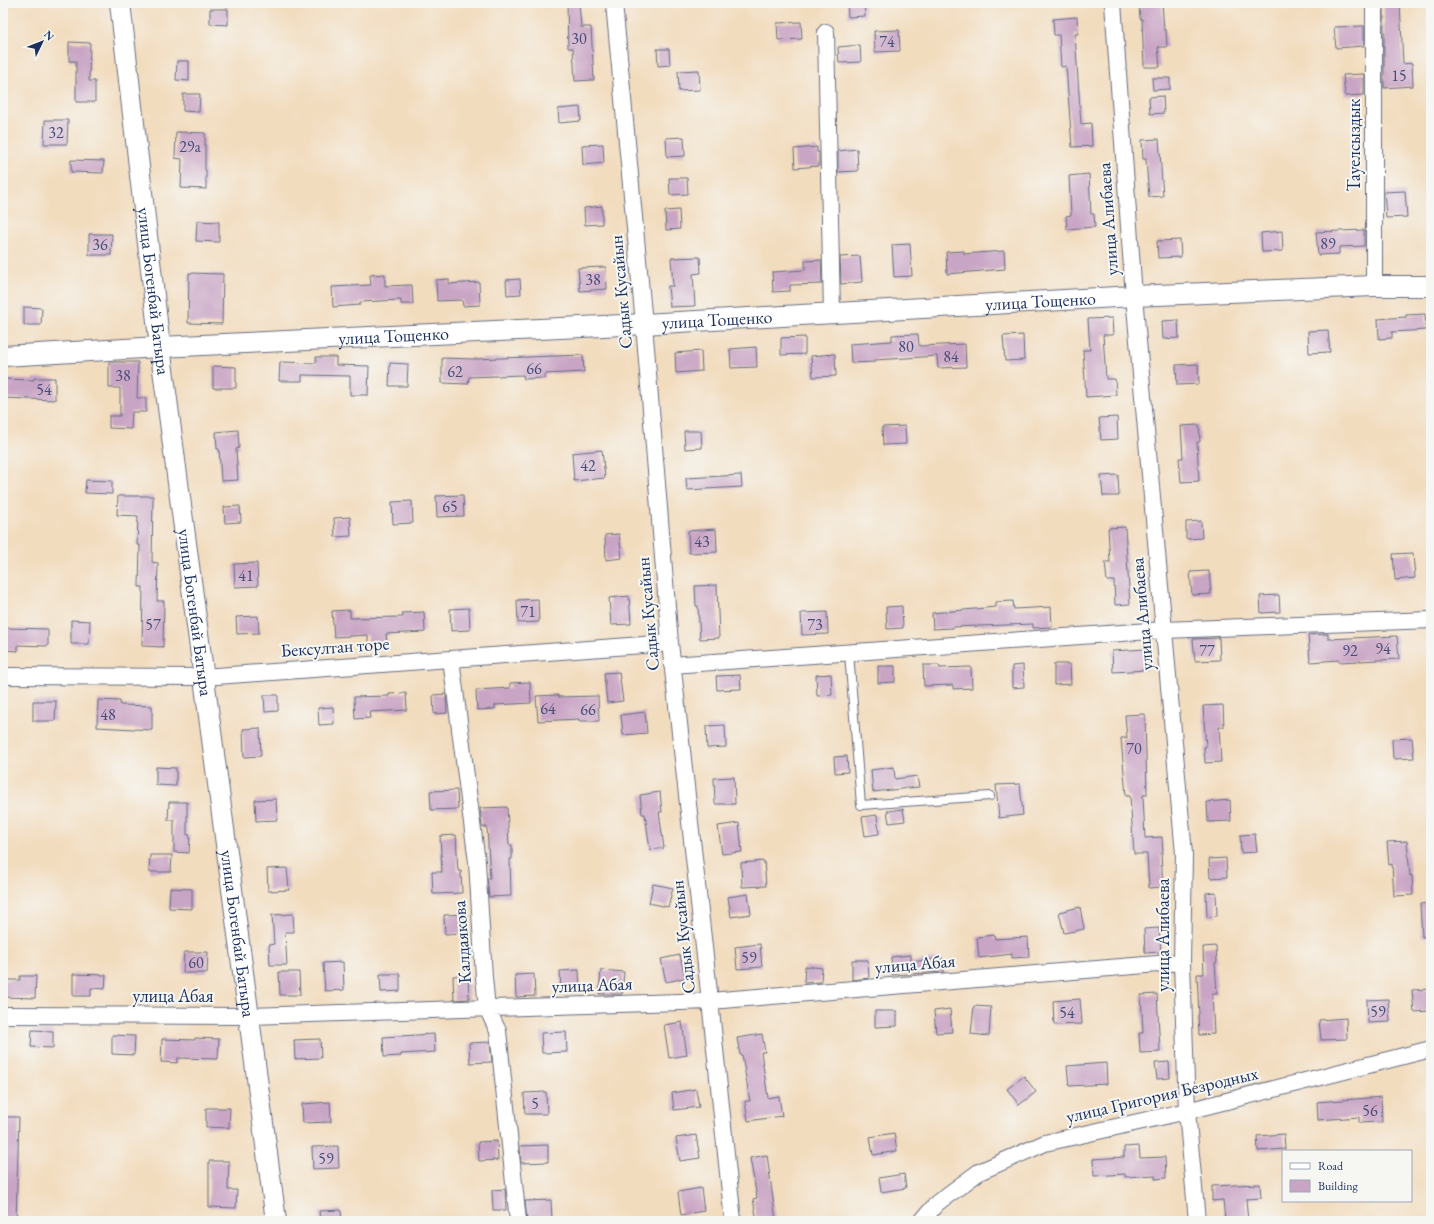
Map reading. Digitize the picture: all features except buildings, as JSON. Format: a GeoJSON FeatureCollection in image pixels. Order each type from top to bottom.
{"type":"FeatureCollection","features":[{"type":"Feature","properties":{"kind":"street","name":"улица Богенбай Батыра"},"geometry":{"type":"LineString","coordinates":[[120,3],[160,347],[276,1221]]}},
{"type":"Feature","properties":{"kind":"street","name":"Садык Кусайын"},"geometry":{"type":"LineString","coordinates":[[614,3],[644,324],[672,665],[733,1221]]}},
{"type":"Feature","properties":{"kind":"street","name":"улица Алибаева"},"geometry":{"type":"LineString","coordinates":[[1113,3],[1134,296],[1184,854],[1182,962],[1187,1111],[1197,1221]]}},
{"type":"Feature","properties":{"kind":"street","name":"Тауелсыздык"},"geometry":{"type":"LineString","coordinates":[[1374,3],[1374,286]]}},
{"type":"Feature","properties":{"kind":"street"},"geometry":{"type":"LineString","coordinates":[[826,32],[832,313]]}},
{"type":"Feature","properties":{"kind":"street","name":"улица Тощенко"},"geometry":{"type":"LineString","coordinates":[[3,356],[644,324],[1134,296],[1374,286],[1431,286]]}},
{"type":"Feature","properties":{"kind":"street"},"geometry":{"type":"LineString","coordinates":[[672,665],[1164,630],[1431,620]]}},
{"type":"Feature","properties":{"kind":"street","name":"Бексултан торе"},"geometry":{"type":"LineString","coordinates":[[3,676],[203,677],[670,643]]}},
{"type":"Feature","properties":{"kind":"street","name":"Калдаякова"},"geometry":{"type":"LineString","coordinates":[[451,659],[477,862],[487,1008],[498,1031],[518,1221]]}},
{"type":"Feature","properties":{"kind":"street","name":"улица Абая"},"geometry":{"type":"LineString","coordinates":[[3,1015],[250,1016],[710,1001],[1182,962]]}},
{"type":"Feature","properties":{"kind":"street","name":"улица Григория Безродных"},"geometry":{"type":"LineString","coordinates":[[922,1221],[937,1203],[979,1172],[1045,1143],[1187,1111],[1431,1049]]}},
{"type":"Feature","properties":{"kind":"lane"},"geometry":{"type":"LineString","coordinates":[[849,653],[861,805],[990,796]]}}]}
